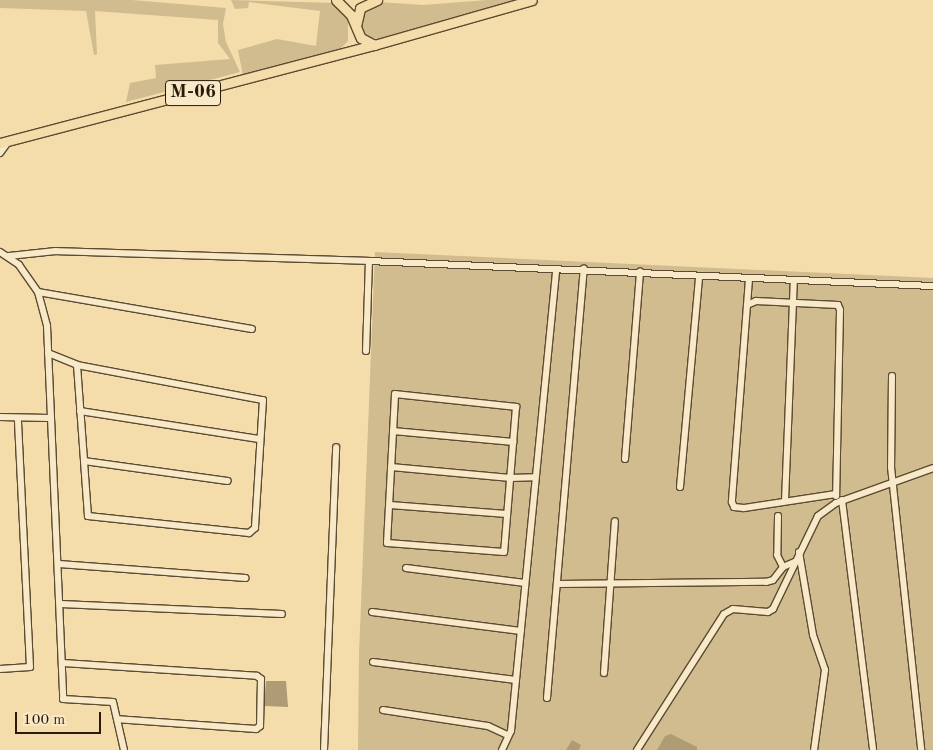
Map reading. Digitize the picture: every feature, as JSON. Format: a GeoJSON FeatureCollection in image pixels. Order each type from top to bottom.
{"type":"FeatureCollection","features":[{"type":"Feature","properties":{"kind":"highway"},"geometry":{"type":"LineString","coordinates":[[336,0],[348,10],[361,38],[374,46]]}},
{"type":"Feature","properties":{"kind":"highway"},"geometry":{"type":"LineString","coordinates":[[356,27],[360,8],[377,0]]}},
{"type":"Feature","properties":{"kind":"highway","name":"М-06"},"geometry":{"type":"LineString","coordinates":[[0,143],[374,46],[532,0]]}},
{"type":"Feature","properties":{"kind":"street"},"geometry":{"type":"LineString","coordinates":[[0,153],[12,140]]}},
{"type":"Feature","properties":{"kind":"street"},"geometry":{"type":"LineString","coordinates":[[0,253],[9,256],[56,251],[369,261],[556,270],[584,269],[794,282],[933,286]]}},
{"type":"Feature","properties":{"kind":"street"},"geometry":{"type":"LineString","coordinates":[[9,256],[38,292],[47,326],[49,418],[61,604],[63,699],[109,700],[115,704],[124,750]]}},
{"type":"Feature","properties":{"kind":"street"},"geometry":{"type":"LineString","coordinates":[[366,351],[369,261]]}},
{"type":"Feature","properties":{"kind":"street"},"geometry":{"type":"LineString","coordinates":[[547,698],[584,269]]}},
{"type":"Feature","properties":{"kind":"street"},"geometry":{"type":"LineString","coordinates":[[502,750],[507,735],[511,731],[534,477],[556,270]]}},
{"type":"Feature","properties":{"kind":"street"},"geometry":{"type":"LineString","coordinates":[[625,459],[640,272]]}},
{"type":"Feature","properties":{"kind":"street"},"geometry":{"type":"LineString","coordinates":[[680,487],[699,277]]}},
{"type":"Feature","properties":{"kind":"street"},"geometry":{"type":"LineString","coordinates":[[748,279],[732,502],[739,508],[836,494]]}},
{"type":"Feature","properties":{"kind":"street"},"geometry":{"type":"LineString","coordinates":[[785,501],[794,282]]}},
{"type":"Feature","properties":{"kind":"street"},"geometry":{"type":"LineString","coordinates":[[38,292],[252,329]]}},
{"type":"Feature","properties":{"kind":"street"},"geometry":{"type":"LineString","coordinates":[[746,306],[756,301],[838,305],[840,310],[836,494],[839,501],[874,750]]}},
{"type":"Feature","properties":{"kind":"street"},"geometry":{"type":"LineString","coordinates":[[48,353],[78,365],[263,400],[259,439],[255,528],[249,533],[88,516],[78,365]]}},
{"type":"Feature","properties":{"kind":"street"},"geometry":{"type":"LineString","coordinates":[[892,376],[892,482],[921,750]]}},
{"type":"Feature","properties":{"kind":"street"},"geometry":{"type":"LineString","coordinates":[[395,394],[516,407],[504,552],[387,544],[393,431],[395,394]]}},
{"type":"Feature","properties":{"kind":"street"},"geometry":{"type":"LineString","coordinates":[[80,412],[259,439]]}},
{"type":"Feature","properties":{"kind":"street"},"geometry":{"type":"LineString","coordinates":[[0,417],[49,418]]}},
{"type":"Feature","properties":{"kind":"street"},"geometry":{"type":"LineString","coordinates":[[0,669],[30,667],[18,418]]}},
{"type":"Feature","properties":{"kind":"street"},"geometry":{"type":"LineString","coordinates":[[393,431],[513,442]]}},
{"type":"Feature","properties":{"kind":"street"},"geometry":{"type":"LineString","coordinates":[[324,750],[336,447]]}},
{"type":"Feature","properties":{"kind":"street"},"geometry":{"type":"LineString","coordinates":[[84,461],[228,481]]}},
{"type":"Feature","properties":{"kind":"street"},"geometry":{"type":"LineString","coordinates":[[391,467],[510,478],[534,477]]}},
{"type":"Feature","properties":{"kind":"street"},"geometry":{"type":"LineString","coordinates":[[637,750],[724,614],[741,608],[771,611],[818,516],[839,501],[933,468]]}},
{"type":"Feature","properties":{"kind":"street"},"geometry":{"type":"LineString","coordinates":[[390,504],[507,514]]}},
{"type":"Feature","properties":{"kind":"street"},"geometry":{"type":"LineString","coordinates":[[778,516],[777,555],[784,567]]}},
{"type":"Feature","properties":{"kind":"street"},"geometry":{"type":"LineString","coordinates":[[604,673],[615,521]]}},
{"type":"Feature","properties":{"kind":"street"},"geometry":{"type":"LineString","coordinates":[[799,552],[813,634],[826,676],[814,750]]}},
{"type":"Feature","properties":{"kind":"street"},"geometry":{"type":"LineString","coordinates":[[558,584],[766,582],[773,580],[784,567],[794,562]]}},
{"type":"Feature","properties":{"kind":"street"},"geometry":{"type":"LineString","coordinates":[[59,564],[245,578]]}},
{"type":"Feature","properties":{"kind":"street"},"geometry":{"type":"LineString","coordinates":[[406,568],[525,583]]}},
{"type":"Feature","properties":{"kind":"street"},"geometry":{"type":"LineString","coordinates":[[61,604],[282,614]]}},
{"type":"Feature","properties":{"kind":"street"},"geometry":{"type":"LineString","coordinates":[[372,612],[520,631]]}},
{"type":"Feature","properties":{"kind":"street"},"geometry":{"type":"LineString","coordinates":[[373,662],[516,680]]}},
{"type":"Feature","properties":{"kind":"street"},"geometry":{"type":"LineString","coordinates":[[63,663],[257,676],[261,679],[260,726],[256,729],[118,719]]}},
{"type":"Feature","properties":{"kind":"street"},"geometry":{"type":"LineString","coordinates":[[383,710],[488,726],[507,735]]}},
{"type":"Feature","properties":{"kind":"shaded area"},"geometry":{"type":"Polygon","coordinates":[[[0,0],[132,0],[226,8],[223,24],[226,42],[240,72],[126,102],[130,83],[156,78],[155,65],[230,59],[218,43],[218,20],[95,11],[97,54],[94,55],[86,11],[0,8],[0,0]]]}},
{"type":"Feature","properties":{"kind":"shaded area"},"geometry":{"type":"Polygon","coordinates":[[[231,0],[336,3],[348,16],[348,41],[339,50],[243,76],[238,50],[277,39],[316,46],[320,11],[249,2],[248,8],[235,9],[231,0]]]}},
{"type":"Feature","properties":{"kind":"shaded area"},"geometry":{"type":"Polygon","coordinates":[[[487,0],[518,0],[377,39],[367,36],[360,26],[363,10],[379,2],[423,5],[487,0]]]}},
{"type":"Feature","properties":{"kind":"shaded area"},"geometry":{"type":"Polygon","coordinates":[[[375,252],[933,278],[933,750],[358,750],[359,654],[375,252]]]}},
{"type":"Feature","properties":{"kind":"shaded area"},"geometry":{"type":"Polygon","coordinates":[[[266,681],[286,681],[288,707],[264,706],[266,681]]]}},
{"type":"Feature","properties":{"kind":"shaded area"},"geometry":{"type":"Polygon","coordinates":[[[671,734],[697,747],[697,750],[657,750],[665,736],[671,734]]]}},
{"type":"Feature","properties":{"kind":"shaded area"},"geometry":{"type":"Polygon","coordinates":[[[572,740],[581,745],[579,750],[566,750],[572,740]]]}}]}
